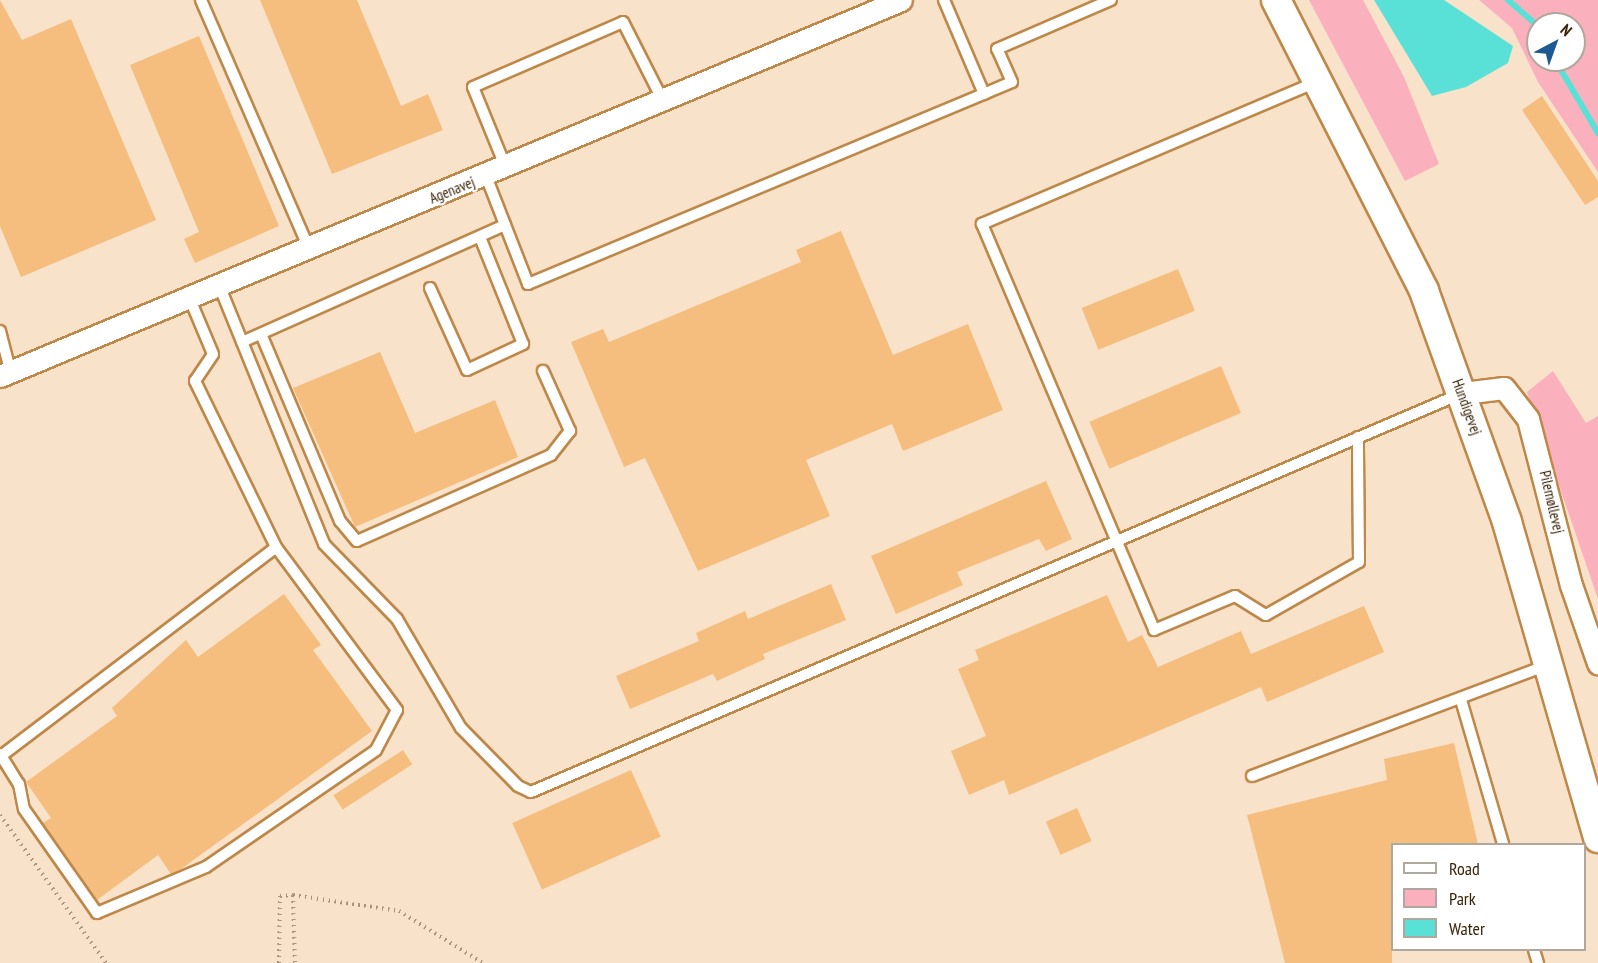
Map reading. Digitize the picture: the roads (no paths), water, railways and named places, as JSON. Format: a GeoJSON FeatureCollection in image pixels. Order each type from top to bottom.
{"type":"FeatureCollection","features":[{"type":"Feature","properties":{"kind":"street","name":"Agenavej"},"geometry":{"type":"LineString","coordinates":[[5,373],[496,172],[901,0]]}},
{"type":"Feature","properties":{"kind":"street","name":"Hundigevej"},"geometry":{"type":"LineString","coordinates":[[1276,0],[1319,80],[1424,291],[1463,393],[1548,665],[1598,838]]}},
{"type":"Feature","properties":{"kind":"street","name":"Pilemøllevej"},"geometry":{"type":"LineString","coordinates":[[1463,393],[1504,388],[1528,419],[1571,585],[1598,663]]}},
{"type":"Feature","properties":{"kind":"lane"},"geometry":{"type":"LineString","coordinates":[[201,0],[309,248]]}},
{"type":"Feature","properties":{"kind":"lane"},"geometry":{"type":"LineString","coordinates":[[944,0],[984,94]]}},
{"type":"Feature","properties":{"kind":"lane"},"geometry":{"type":"LineString","coordinates":[[663,100],[623,22],[473,87],[496,172],[505,225],[528,284],[1012,82],[997,49],[1111,0]]}},
{"type":"Feature","properties":{"kind":"lane"},"geometry":{"type":"LineString","coordinates":[[1319,80],[982,224],[1113,543],[1154,630],[1235,596],[1266,615],[1359,562],[1358,437]]}},
{"type":"Feature","properties":{"kind":"lane"},"geometry":{"type":"LineString","coordinates":[[242,342],[505,225]]}},
{"type":"Feature","properties":{"kind":"lane"},"geometry":{"type":"LineString","coordinates":[[430,288],[467,370],[524,344],[480,237]]}},
{"type":"Feature","properties":{"kind":"lane"},"geometry":{"type":"LineString","coordinates":[[219,285],[324,544],[397,619],[461,728],[518,786],[531,792],[1463,393]]}},
{"type":"Feature","properties":{"kind":"lane"},"geometry":{"type":"LineString","coordinates":[[189,297],[213,354],[195,381],[276,547],[397,710],[376,750],[206,867],[97,913],[24,808],[19,784],[1,755],[276,547]]}},
{"type":"Feature","properties":{"kind":"lane"},"geometry":{"type":"LineString","coordinates":[[0,331],[5,373]]}},
{"type":"Feature","properties":{"kind":"lane"},"geometry":{"type":"LineString","coordinates":[[261,334],[340,521],[357,540],[551,455],[570,431],[543,371]]}},
{"type":"Feature","properties":{"kind":"lane"},"geometry":{"type":"LineString","coordinates":[[1252,776],[1461,700],[1548,665]]}},
{"type":"Feature","properties":{"kind":"lane"},"geometry":{"type":"LineString","coordinates":[[1461,700],[1503,843]]}},
{"type":"Feature","properties":{"kind":"water"},"geometry":{"type":"Polygon","coordinates":[[[1374,0],[1444,0],[1513,46],[1508,63],[1466,87],[1432,96],[1374,0]]]}},
{"type":"Feature","properties":{"kind":"waterway"},"geometry":{"type":"LineString","coordinates":[[1508,0],[1526,16]]}},
{"type":"Feature","properties":{"kind":"waterway"},"geometry":{"type":"LineString","coordinates":[[1562,72],[1598,133]]}}]}
